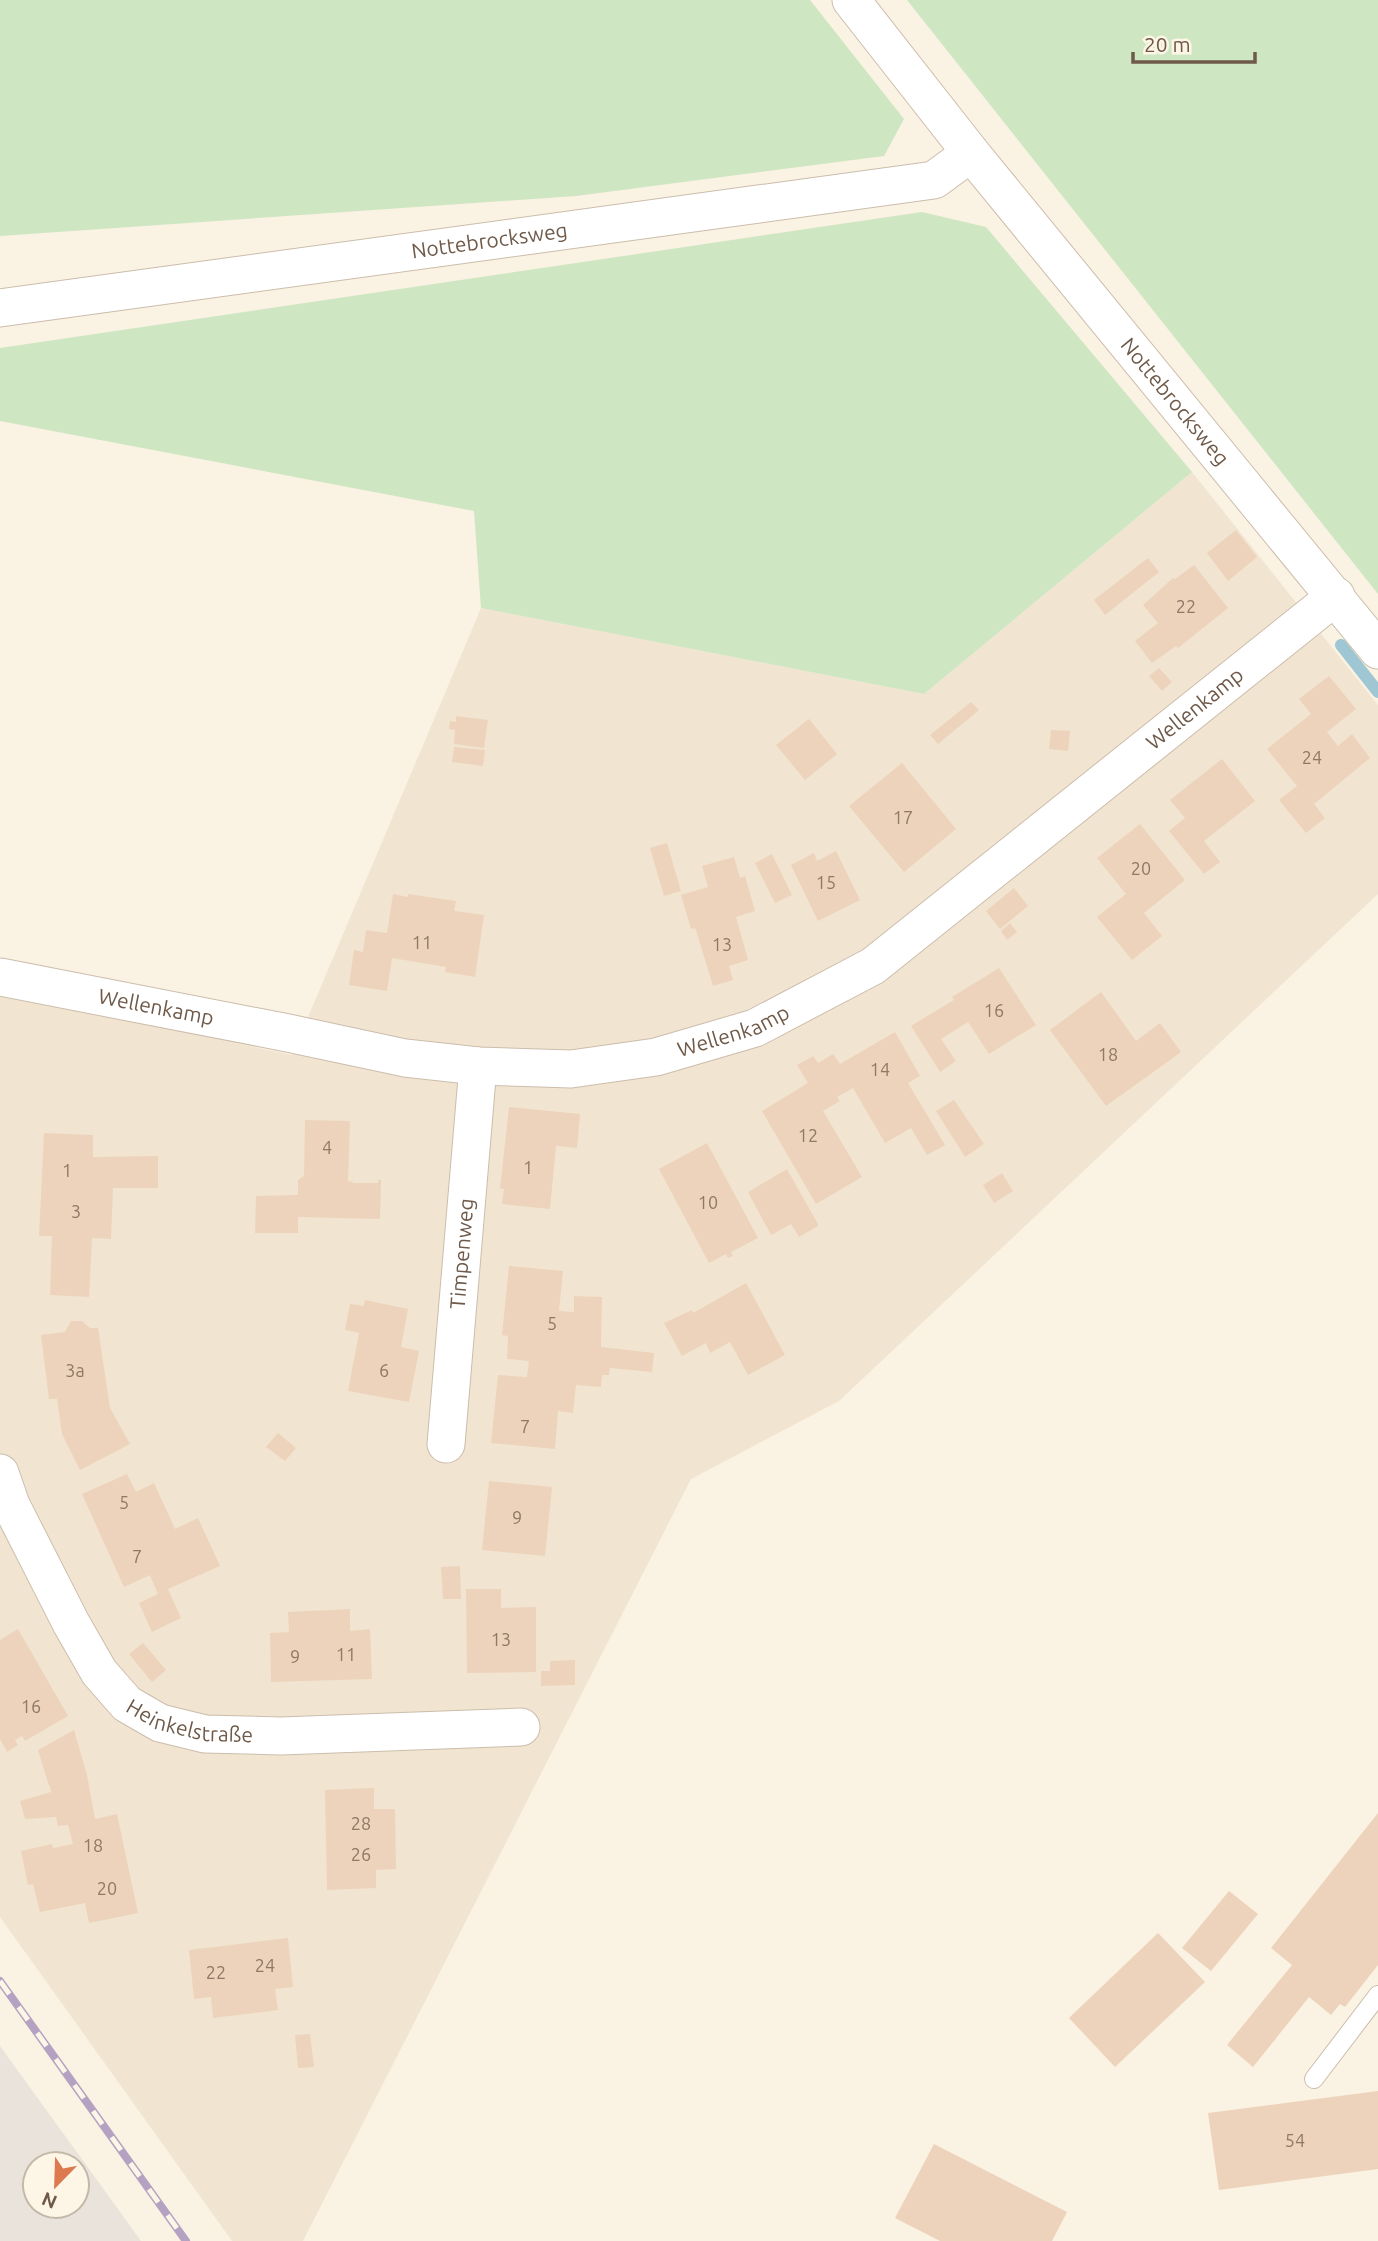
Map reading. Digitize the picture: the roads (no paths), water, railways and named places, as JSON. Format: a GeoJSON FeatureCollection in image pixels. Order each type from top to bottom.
{"type":"FeatureCollection","features":[{"type":"Feature","properties":{"kind":"street","name":"Nottebrocksweg"},"geometry":{"type":"LineString","coordinates":[[851,0],[971,153],[1378,650]]}},
{"type":"Feature","properties":{"kind":"street","name":"Nottebrocksweg"},"geometry":{"type":"LineString","coordinates":[[0,308],[934,180],[971,153]]}},
{"type":"Feature","properties":{"kind":"street","name":"Wellenkamp"},"geometry":{"type":"LineString","coordinates":[[0,977],[405,1058],[478,1066],[571,1069],[656,1057],[755,1028],[873,966],[1336,596]]}},
{"type":"Feature","properties":{"kind":"street","name":"Timpenweg"},"geometry":{"type":"LineString","coordinates":[[446,1444],[478,1066]]}},
{"type":"Feature","properties":{"kind":"street","name":"Heinkelstraße"},"geometry":{"type":"LineString","coordinates":[[0,1473],[11,1505],[99,1672],[127,1704],[160,1723],[205,1734],[281,1736],[521,1727]]}},
{"type":"Feature","properties":{"kind":"lane"},"geometry":{"type":"LineString","coordinates":[[1314,2079],[1378,1995]]}},
{"type":"Feature","properties":{"kind":"waterway"},"geometry":{"type":"LineString","coordinates":[[1341,645],[1378,692]]}},
{"type":"Feature","properties":{"kind":"railway"},"geometry":{"type":"LineString","coordinates":[[0,1981],[186,2241]]}}]}
